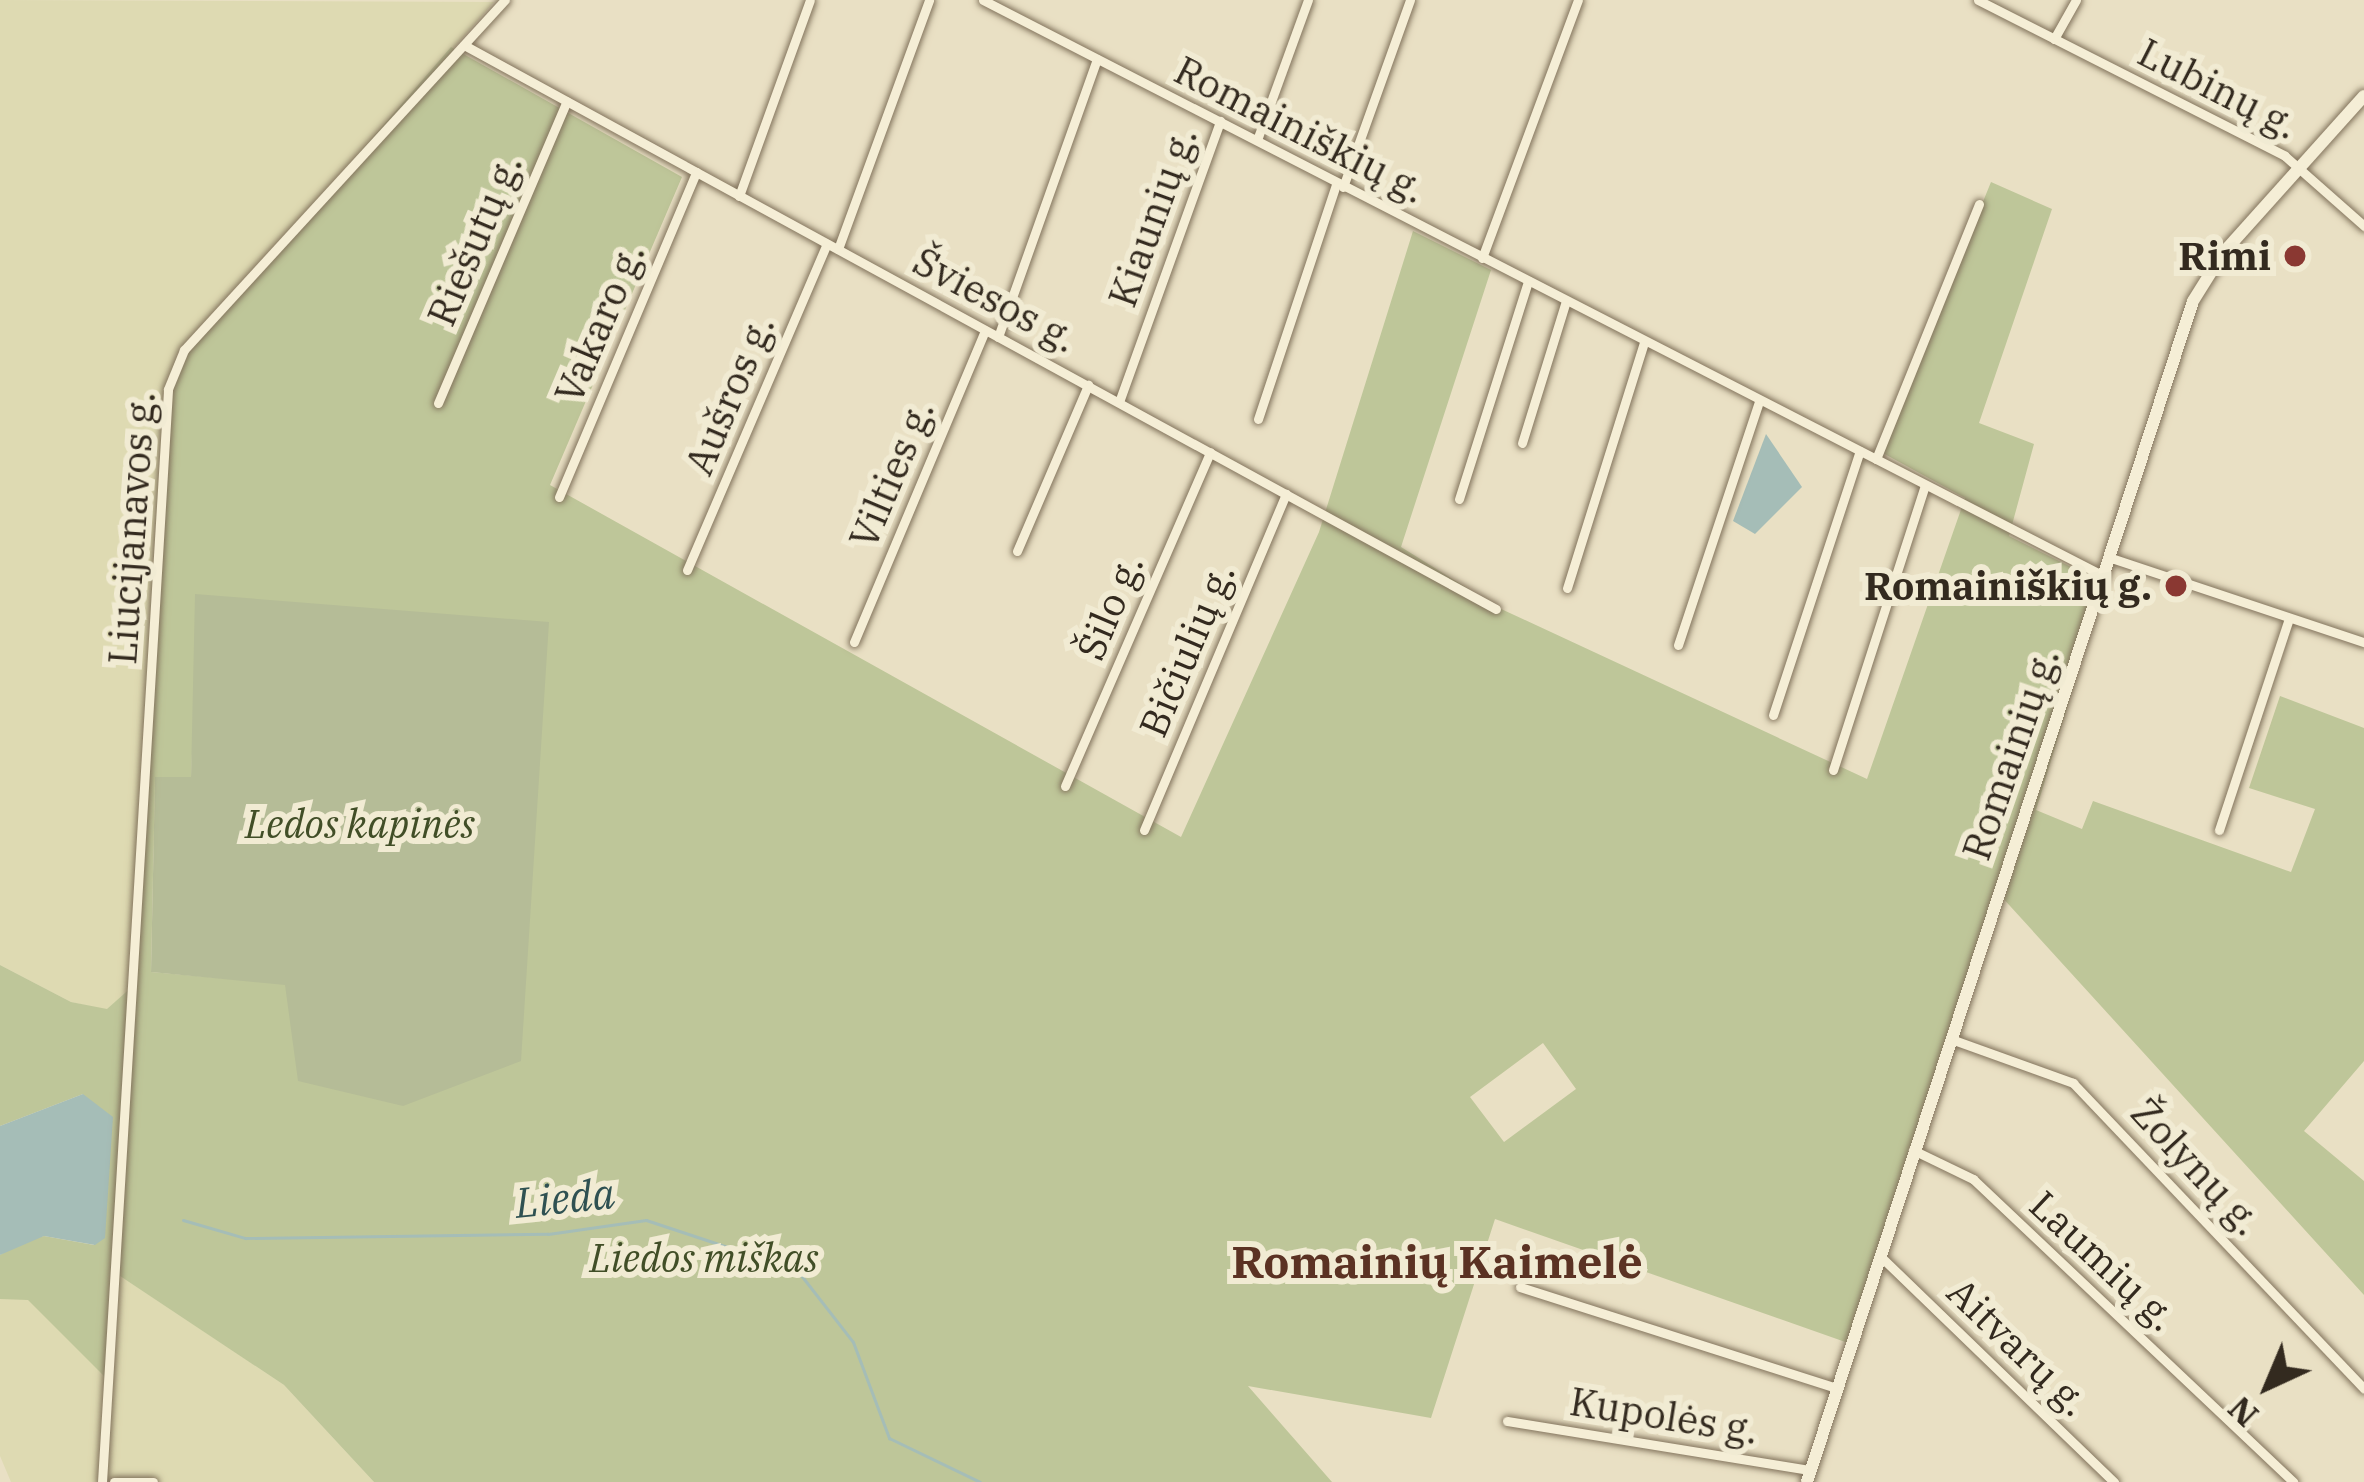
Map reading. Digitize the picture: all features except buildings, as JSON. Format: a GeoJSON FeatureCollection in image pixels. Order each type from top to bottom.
{"type":"FeatureCollection","features":[{"type":"Feature","properties":{"kind":"main road","name":"Romainių g."},"geometry":{"type":"LineString","coordinates":[[1809,1476],[2198,289],[2364,96]]}},
{"type":"Feature","properties":{"kind":"street","name":"Liucijanavos g."},"geometry":{"type":"LineString","coordinates":[[102,1482],[124,1187],[168,389],[184,350],[505,0]]}},
{"type":"Feature","properties":{"kind":"street"},"geometry":{"type":"LineString","coordinates":[[740,196],[810,0]]}},
{"type":"Feature","properties":{"kind":"street","name":"Aušros g."},"geometry":{"type":"LineString","coordinates":[[687,571],[833,246],[929,0]]}},
{"type":"Feature","properties":{"kind":"street","name":"Romainiškių g."},"geometry":{"type":"LineString","coordinates":[[983,0],[2102,575]]}},
{"type":"Feature","properties":{"kind":"street"},"geometry":{"type":"LineString","coordinates":[[1256,140],[1308,0]]}},
{"type":"Feature","properties":{"kind":"street"},"geometry":{"type":"LineString","coordinates":[[1258,418],[1410,0]]}},
{"type":"Feature","properties":{"kind":"street"},"geometry":{"type":"LineString","coordinates":[[1482,258],[1578,0]]}},
{"type":"Feature","properties":{"kind":"street","name":"Lubinų g."},"geometry":{"type":"LineString","coordinates":[[1978,0],[2301,167],[2364,226]]}},
{"type":"Feature","properties":{"kind":"street"},"geometry":{"type":"LineString","coordinates":[[2054,39],[2076,0]]}},
{"type":"Feature","properties":{"kind":"street","name":"Šviesos g."},"geometry":{"type":"LineString","coordinates":[[464,45],[1496,609]]}},
{"type":"Feature","properties":{"kind":"street"},"geometry":{"type":"LineString","coordinates":[[998,337],[1096,59]]}},
{"type":"Feature","properties":{"kind":"street","name":"Riešutų g."},"geometry":{"type":"LineString","coordinates":[[439,403],[567,101]]}},
{"type":"Feature","properties":{"kind":"street","name":"Kiaunių g."},"geometry":{"type":"LineString","coordinates":[[1119,402],[1220,121]]}},
{"type":"Feature","properties":{"kind":"street","name":"Vakaro g."},"geometry":{"type":"LineString","coordinates":[[559,497],[696,172]]}},
{"type":"Feature","properties":{"kind":"street"},"geometry":{"type":"LineString","coordinates":[[1876,459],[1979,204]]}},
{"type":"Feature","properties":{"kind":"street"},"geometry":{"type":"LineString","coordinates":[[1460,499],[1528,281]]}},
{"type":"Feature","properties":{"kind":"street"},"geometry":{"type":"LineString","coordinates":[[1522,443],[1566,301]]}},
{"type":"Feature","properties":{"kind":"street","name":"Vilties g."},"geometry":{"type":"LineString","coordinates":[[854,642],[985,330]]}},
{"type":"Feature","properties":{"kind":"street"},"geometry":{"type":"LineString","coordinates":[[1567,588],[1644,342]]}},
{"type":"Feature","properties":{"kind":"street"},"geometry":{"type":"LineString","coordinates":[[1017,551],[1088,385]]}},
{"type":"Feature","properties":{"kind":"street"},"geometry":{"type":"LineString","coordinates":[[1678,645],[1759,401]]}},
{"type":"Feature","properties":{"kind":"street"},"geometry":{"type":"LineString","coordinates":[[1773,715],[1860,451]]}},
{"type":"Feature","properties":{"kind":"street","name":"Šilo g."},"geometry":{"type":"LineString","coordinates":[[1065,786],[1210,452]]}},
{"type":"Feature","properties":{"kind":"street"},"geometry":{"type":"LineString","coordinates":[[1833,770],[1924,485]]}},
{"type":"Feature","properties":{"kind":"street","name":"Bičiulių g."},"geometry":{"type":"LineString","coordinates":[[1144,830],[1286,494]]}},
{"type":"Feature","properties":{"kind":"street"},"geometry":{"type":"LineString","coordinates":[[2108,557],[2364,642]]}},
{"type":"Feature","properties":{"kind":"street"},"geometry":{"type":"LineString","coordinates":[[2219,830],[2289,618]]}},
{"type":"Feature","properties":{"kind":"street","name":"Žolynų g."},"geometry":{"type":"LineString","coordinates":[[1950,1039],[2073,1083],[2364,1390]]}},
{"type":"Feature","properties":{"kind":"street","name":"Laumių g."},"geometry":{"type":"LineString","coordinates":[[1913,1150],[1973,1179],[2293,1482]]}},
{"type":"Feature","properties":{"kind":"street","name":"Aitvarų g."},"geometry":{"type":"LineString","coordinates":[[1880,1255],[2114,1482]]}},
{"type":"Feature","properties":{"kind":"street"},"geometry":{"type":"LineString","coordinates":[[1520,1287],[1837,1388]]}},
{"type":"Feature","properties":{"kind":"street","name":"Kupolės g."},"geometry":{"type":"LineString","coordinates":[[1507,1421],[1809,1476]]}},
{"type":"Feature","properties":{"kind":"street"},"geometry":{"type":"LineString","coordinates":[[114,1482],[153,1482]]}},
{"type":"Feature","properties":{"kind":"shaded area"},"geometry":{"type":"Polygon","coordinates":[[[0,0],[494,2],[234,298],[134,985],[107,1010],[71,1002],[0,965],[0,0]]]}},
{"type":"Feature","properties":{"kind":"shaded area"},"geometry":{"type":"Polygon","coordinates":[[[119,1275],[284,1385],[374,1482],[11,1482],[0,1456],[0,1299],[28,1299],[112,1382],[119,1275]]]}},
{"type":"Feature","properties":{"kind":"green space","name":"Liedos miškas"},"geometry":{"type":"Polygon","coordinates":[[[451,47],[682,177],[550,485],[1181,837],[1319,532],[1413,231],[1491,270],[1401,547],[1499,608],[1867,779],[1965,498],[1881,452],[1991,182],[2052,209],[1979,423],[2034,444],[2009,536],[2105,584],[2036,810],[2082,829],[2093,801],[2291,872],[2315,809],[2249,788],[2280,696],[2364,728],[2364,1061],[2304,1131],[2364,1181],[2364,1295],[2000,895],[1851,1344],[1495,1219],[1431,1418],[1248,1386],[1332,1482],[374,1482],[284,1385],[120,1276],[112,1384],[28,1300],[0,1299],[0,1255],[23,1241],[44,1236],[94,1245],[83,1094],[0,1126],[0,965],[71,1002],[107,1009],[134,985],[162,423],[177,363],[451,47]],[[194,707],[191,777],[155,778],[151,972],[286,984],[403,1106],[194,707]],[[1543,1043],[1470,1097],[1504,1142],[1576,1089],[1543,1043]]]}},
{"type":"Feature","properties":{"kind":"green space","name":"Ledos kapinės"},"geometry":{"type":"Polygon","coordinates":[[[195,594],[549,622],[521,1061],[403,1106],[298,1081],[285,985],[151,972],[155,777],[191,777],[195,594]]]}},
{"type":"Feature","properties":{"kind":"water"},"geometry":{"type":"Polygon","coordinates":[[[1766,434],[1802,487],[1755,534],[1733,521],[1766,434]]]}},
{"type":"Feature","properties":{"kind":"water"},"geometry":{"type":"Polygon","coordinates":[[[83,1094],[113,1117],[105,1238],[95,1245],[44,1236],[0,1255],[0,1126],[83,1094]]]}},
{"type":"Feature","properties":{"kind":"waterway","name":"Lieda"},"geometry":{"type":"LineString","coordinates":[[183,1220],[245,1238],[548,1234],[646,1220],[797,1270],[853,1342],[889,1438],[980,1482]]}},
{"type":"Feature","properties":{"kind":"place","name":"Rimi"},"geometry":{"type":"Point","coordinates":[2295,256]}},
{"type":"Feature","properties":{"kind":"place","name":"Romainiškių g."},"geometry":{"type":"Point","coordinates":[2176,586]}},
{"type":"Feature","properties":{"kind":"district","name":"Romainių Kaimelė"},"geometry":{"type":"Point","coordinates":[1437,1262]}}]}
